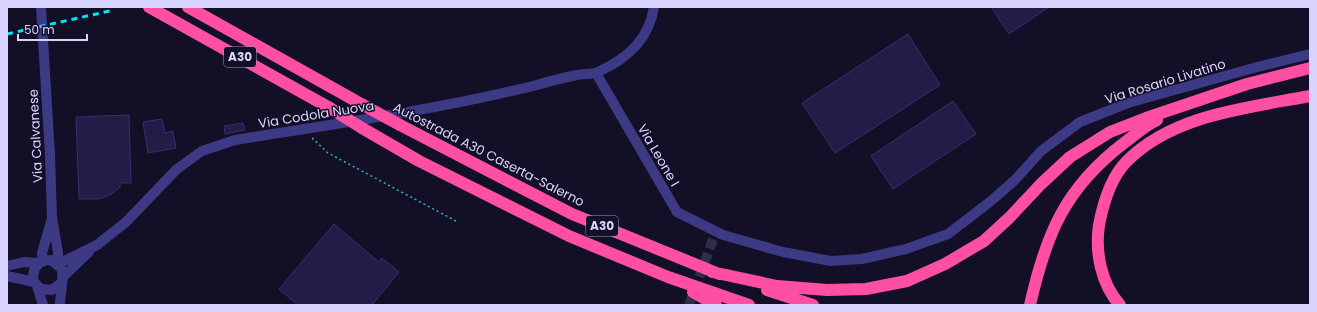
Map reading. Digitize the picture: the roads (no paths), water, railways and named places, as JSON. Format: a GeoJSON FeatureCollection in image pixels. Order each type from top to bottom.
{"type":"FeatureCollection","features":[{"type":"Feature","properties":{"kind":"highway","name":"A30"},"geometry":{"type":"LineString","coordinates":[[149,7],[330,108],[419,162],[569,236],[668,277],[749,305]]}},
{"type":"Feature","properties":{"kind":"highway","name":"Autostrada A30 Caserta-Salerno"},"geometry":{"type":"LineString","coordinates":[[188,7],[400,125],[572,214],[712,272],[813,305]]}},
{"type":"Feature","properties":{"kind":"highway"},"geometry":{"type":"LineString","coordinates":[[712,272],[776,286],[827,290],[866,289],[908,281],[945,264],[984,241],[1070,157],[1110,132],[1146,118],[1247,84],[1310,68]]}},
{"type":"Feature","properties":{"kind":"highway"},"geometry":{"type":"LineString","coordinates":[[1126,142],[1164,127],[1310,96]]}},
{"type":"Feature","properties":{"kind":"highway"},"geometry":{"type":"LineString","coordinates":[[1030,305],[1048,239],[1081,183],[1100,163],[1145,126],[1188,105]]}},
{"type":"Feature","properties":{"kind":"highway"},"geometry":{"type":"LineString","coordinates":[[1120,305],[1114,299],[1104,276],[1098,256],[1100,216],[1113,181],[1126,162],[1150,142],[1208,117]]}},
{"type":"Feature","properties":{"kind":"highway"},"geometry":{"type":"LineString","coordinates":[[668,277],[716,305]]}},
{"type":"Feature","properties":{"kind":"street","name":"Via Calvanese"},"geometry":{"type":"LineString","coordinates":[[41,7],[50,155],[52,218],[58,252],[58,264]]}},
{"type":"Feature","properties":{"kind":"street","name":"Via Codola Nuova"},"geometry":{"type":"LineString","coordinates":[[58,264],[97,245],[126,222],[177,170],[202,151],[235,140],[480,99],[578,74],[596,73],[627,55],[646,35],[654,7]]}},
{"type":"Feature","properties":{"kind":"street","name":"Via Rosario Livatino"},"geometry":{"type":"LineString","coordinates":[[716,231],[783,252],[831,261],[862,259],[906,249],[948,234],[991,201],[1016,179],[1041,151],[1080,122],[1128,103],[1310,54]]}},
{"type":"Feature","properties":{"kind":"street","name":"Via Leone I"},"geometry":{"type":"LineString","coordinates":[[596,73],[677,212],[716,231]]}},
{"type":"Feature","properties":{"kind":"street"},"geometry":{"type":"LineString","coordinates":[[43,305],[35,284],[33,271],[41,262],[42,253],[52,218]]}},
{"type":"Feature","properties":{"kind":"street"},"geometry":{"type":"LineString","coordinates":[[7,276],[35,284],[42,289],[52,290],[97,245]]}},
{"type":"Feature","properties":{"kind":"street"},"geometry":{"type":"LineString","coordinates":[[7,266],[24,262],[41,262],[51,260],[58,264],[63,272],[60,305]]}},
{"type":"Feature","properties":{"kind":"tunnel"},"geometry":{"type":"LineString","coordinates":[[689,305],[716,231]]}},
{"type":"Feature","properties":{"kind":"railway"},"geometry":{"type":"LineString","coordinates":[[7,34],[114,10]]}}]}
